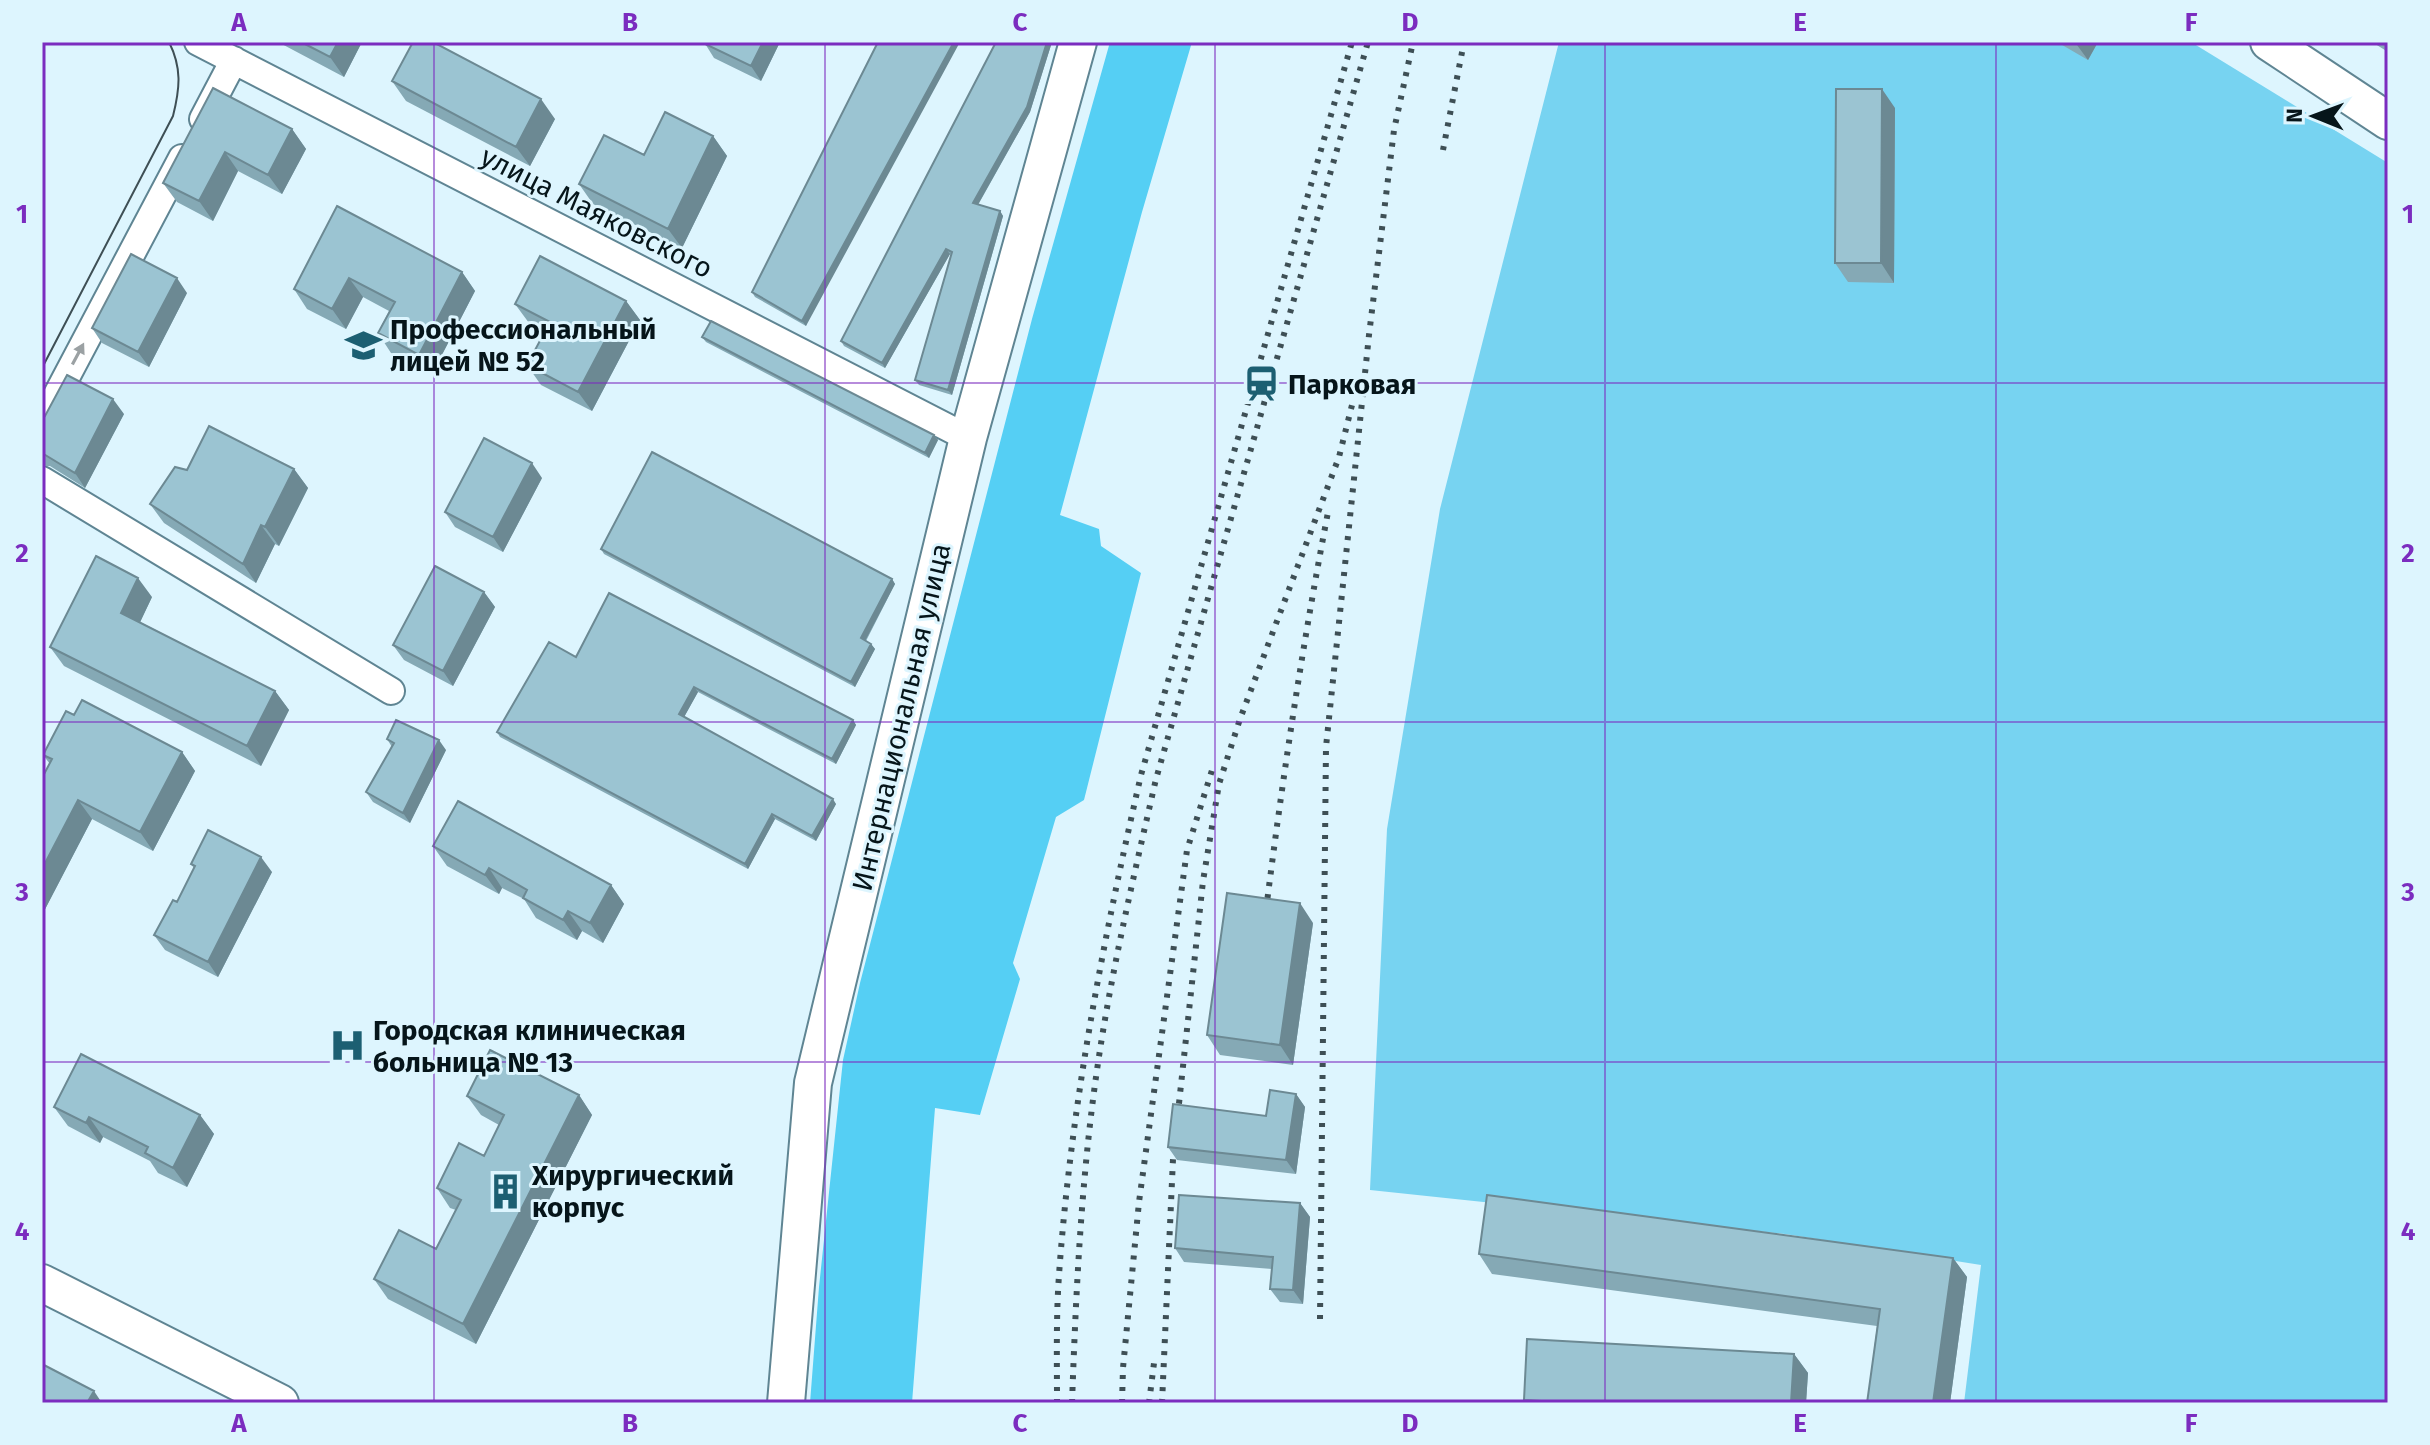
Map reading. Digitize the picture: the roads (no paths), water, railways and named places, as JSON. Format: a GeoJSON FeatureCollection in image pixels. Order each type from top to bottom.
{"type":"FeatureCollection","features":[{"type":"Feature","properties":{"kind":"main road","name":"Интернациональная улица"},"geometry":{"type":"LineString","coordinates":[[786,1403],[813,1083],[968,438],[1078,42]]}},
{"type":"Feature","properties":{"kind":"main road"},"geometry":{"type":"LineString","coordinates":[[2269,42],[2388,121]]}},
{"type":"Feature","properties":{"kind":"main road"},"geometry":{"type":"LineString","coordinates":[[42,1283],[280,1403]]}},
{"type":"Feature","properties":{"kind":"street","name":"улица Маяковского"},"geometry":{"type":"LineString","coordinates":[[203,43],[968,438]]}},
{"type":"Feature","properties":{"kind":"street"},"geometry":{"type":"LineString","coordinates":[[42,423],[234,60]]}},
{"type":"Feature","properties":{"kind":"street"},"geometry":{"type":"LineString","coordinates":[[42,480],[391,691]]}},
{"type":"Feature","properties":{"kind":"tram line"},"geometry":{"type":"LineString","coordinates":[[42,368],[173,116],[178,78],[169,42]]}},
{"type":"Feature","properties":{"kind":"railway"},"geometry":{"type":"LineString","coordinates":[[1057,1403],[1058,1291],[1064,1212],[1090,1024],[1127,837],[1141,775],[1352,42]]}},
{"type":"Feature","properties":{"kind":"railway"},"geometry":{"type":"LineString","coordinates":[[1072,1403],[1080,1236],[1091,1112],[1109,997],[1131,887],[1156,779],[1368,42]]}},
{"type":"Feature","properties":{"kind":"railway"},"geometry":{"type":"LineString","coordinates":[[1320,1319],[1326,747],[1394,130],[1413,42]]}},
{"type":"Feature","properties":{"kind":"railway"},"geometry":{"type":"LineString","coordinates":[[1443,150],[1464,42]]}},
{"type":"Feature","properties":{"kind":"railway"},"geometry":{"type":"LineString","coordinates":[[1162,1403],[1173,1159],[1203,881],[1219,784],[1240,719],[1339,457],[1353,401]]}},
{"type":"Feature","properties":{"kind":"railway"},"geometry":{"type":"LineString","coordinates":[[1266,910],[1294,708],[1329,507]]}},
{"type":"Feature","properties":{"kind":"railway"},"geometry":{"type":"LineString","coordinates":[[1122,1403],[1139,1202],[1187,850],[1213,767]]}},
{"type":"Feature","properties":{"kind":"railway"},"geometry":{"type":"LineString","coordinates":[[1149,1403],[1154,1363]]}},
{"type":"Feature","properties":{"kind":"place","name":"Профессиональный лицей № 52"},"geometry":{"type":"Point","coordinates":[364,345]}},
{"type":"Feature","properties":{"kind":"place","name":"Парковая"},"geometry":{"type":"Point","coordinates":[1262,384]}},
{"type":"Feature","properties":{"kind":"place","name":"Городская клиническая больница № 13"},"geometry":{"type":"Point","coordinates":[347,1046]}},
{"type":"Feature","properties":{"kind":"place","name":"Хирургический корпус"},"geometry":{"type":"Point","coordinates":[506,1191]}}]}
